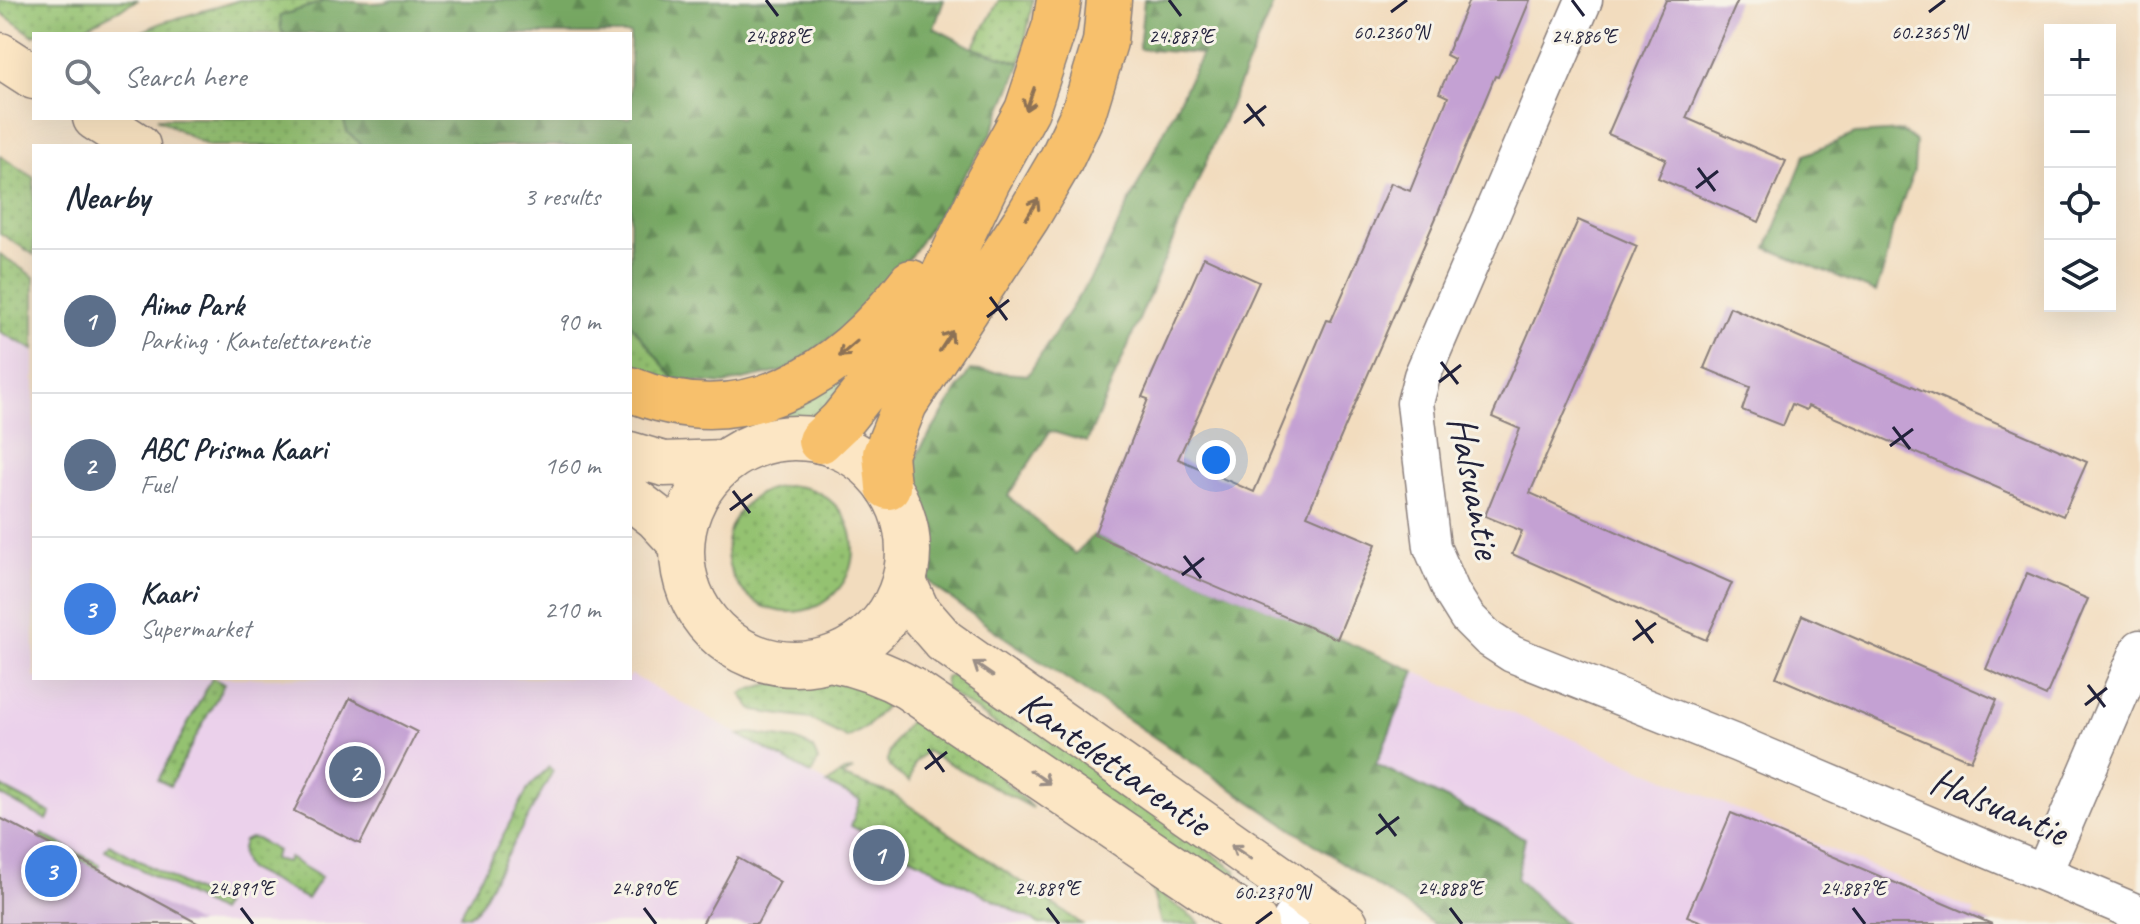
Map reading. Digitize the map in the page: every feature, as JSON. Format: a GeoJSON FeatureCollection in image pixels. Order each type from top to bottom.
{"type":"FeatureCollection","features":[{"type":"Feature","properties":{"kind":"highway"},"geometry":{"type":"LineString","coordinates":[[820,441],[869,386],[939,284],[988,181],[1027,110],[1055,25],[1059,0]]}},
{"type":"Feature","properties":{"kind":"highway"},"geometry":{"type":"LineString","coordinates":[[888,487],[885,454],[905,404],[1027,218],[1061,160],[1084,111],[1105,42],[1109,0]]}},
{"type":"Feature","properties":{"kind":"highway"},"geometry":{"type":"LineString","coordinates":[[632,390],[657,400],[723,407],[776,394],[810,379],[850,348],[903,294],[988,181]]}},
{"type":"Feature","properties":{"kind":"main road"},"geometry":{"type":"LineString","coordinates":[[0,55],[32,76]]}},
{"type":"Feature","properties":{"kind":"main road"},"geometry":{"type":"LineString","coordinates":[[795,438],[820,441],[858,457],[888,487],[899,508],[906,532],[904,582],[893,607],[876,630],[855,647],[830,659],[797,664],[764,660],[739,650],[717,633],[700,613],[688,588],[682,545],[694,498],[725,462],[746,449],[770,440],[795,438]]}},
{"type":"Feature","properties":{"kind":"main road"},"geometry":{"type":"LineString","coordinates":[[632,455],[664,464],[725,462]]}},
{"type":"Feature","properties":{"kind":"main road"},"geometry":{"type":"LineString","coordinates":[[632,499],[656,517],[682,545]]}},
{"type":"Feature","properties":{"kind":"main road","name":"Kantelettarentie"},"geometry":{"type":"LineString","coordinates":[[904,582],[917,610],[944,641],[1296,910],[1346,924]]}},
{"type":"Feature","properties":{"kind":"main road","name":"Kantelettarentie"},"geometry":{"type":"LineString","coordinates":[[830,659],[864,666],[909,688],[1256,924]]}},
{"type":"Feature","properties":{"kind":"street","name":"Halsuantie"},"geometry":{"type":"LineString","coordinates":[[1584,0],[1422,376],[1415,403],[1432,547],[1452,593],[1467,617],[1489,639],[1512,654],[2140,914]]}},
{"type":"Feature","properties":{"kind":"street"},"geometry":{"type":"LineString","coordinates":[[2044,872],[2140,648]]}},
{"type":"Feature","properties":{"kind":"shaded area"},"geometry":{"type":"Polygon","coordinates":[[[0,332],[32,349],[32,680],[632,680],[632,675],[831,785],[867,786],[853,827],[1040,924],[0,924],[0,332]]]}},
{"type":"Feature","properties":{"kind":"shaded area"},"geometry":{"type":"Polygon","coordinates":[[[1390,661],[1975,911],[1970,924],[1533,924],[1342,774],[1390,661]]]}},
{"type":"Feature","properties":{"kind":"green space"},"geometry":{"type":"Polygon","coordinates":[[[0,0],[138,0],[76,32],[32,32],[32,35],[0,12],[0,0]]]}},
{"type":"Feature","properties":{"kind":"green space"},"geometry":{"type":"Polygon","coordinates":[[[240,0],[328,0],[281,16],[283,32],[141,32],[161,23],[240,0]]]}},
{"type":"Feature","properties":{"kind":"green space"},"geometry":{"type":"Polygon","coordinates":[[[328,0],[369,3],[393,0],[944,0],[934,28],[973,48],[1021,63],[991,135],[906,263],[858,319],[784,371],[724,384],[675,380],[632,326],[632,144],[361,144],[347,132],[344,120],[632,120],[632,32],[283,32],[280,16],[328,0]]]}},
{"type":"Feature","properties":{"kind":"green space"},"geometry":{"type":"Polygon","coordinates":[[[999,0],[1033,0],[1021,63],[973,48],[999,0]]]}},
{"type":"Feature","properties":{"kind":"green space"},"geometry":{"type":"Polygon","coordinates":[[[1144,0],[1275,0],[1087,442],[1050,431],[1008,496],[1075,554],[1094,535],[1415,671],[1376,764],[1525,838],[1517,879],[1565,924],[1434,924],[995,631],[926,577],[922,566],[921,513],[910,485],[918,453],[970,370],[1028,375],[1098,266],[1202,54],[1139,49],[1144,0]]]}},
{"type":"Feature","properties":{"kind":"green space"},"geometry":{"type":"Polygon","coordinates":[[[161,120],[344,120],[348,132],[361,144],[204,144],[161,120]]]}},
{"type":"Feature","properties":{"kind":"green space"},"geometry":{"type":"Polygon","coordinates":[[[1902,131],[1916,142],[1914,171],[1892,230],[1876,292],[1767,248],[1805,155],[1855,134],[1902,131]]]}},
{"type":"Feature","properties":{"kind":"green space"},"geometry":{"type":"Polygon","coordinates":[[[0,156],[32,177],[32,254],[0,233],[0,156]]]}},
{"type":"Feature","properties":{"kind":"green space"},"geometry":{"type":"Polygon","coordinates":[[[0,254],[32,276],[32,349],[0,332],[0,254]]]}},
{"type":"Feature","properties":{"kind":"green space"},"geometry":{"type":"Polygon","coordinates":[[[632,326],[675,380],[632,370],[632,326]]]}},
{"type":"Feature","properties":{"kind":"green space"},"geometry":{"type":"Polygon","coordinates":[[[876,344],[819,414],[793,420],[787,418],[780,407],[876,344]]]}},
{"type":"Feature","properties":{"kind":"green space"},"geometry":{"type":"Polygon","coordinates":[[[790,486],[814,490],[835,504],[849,525],[853,549],[849,573],[835,594],[814,608],[790,612],[766,608],[745,594],[731,573],[727,549],[731,525],[745,504],[766,490],[790,486]]]}},
{"type":"Feature","properties":{"kind":"green space"},"geometry":{"type":"Polygon","coordinates":[[[963,671],[1236,871],[1236,879],[1230,889],[945,689],[946,678],[951,675],[956,678],[963,671]]]}},
{"type":"Feature","properties":{"kind":"green space"},"geometry":{"type":"Polygon","coordinates":[[[838,676],[890,701],[867,727],[847,738],[810,719],[754,711],[741,694],[764,685],[838,676]]]}},
{"type":"Feature","properties":{"kind":"green space"},"geometry":{"type":"Polygon","coordinates":[[[211,680],[224,684],[170,786],[158,780],[211,680]]]}},
{"type":"Feature","properties":{"kind":"green space"},"geometry":{"type":"Polygon","coordinates":[[[919,709],[955,735],[1033,808],[926,751],[914,763],[910,782],[893,770],[889,765],[889,752],[919,709]]]}},
{"type":"Feature","properties":{"kind":"green space"},"geometry":{"type":"Polygon","coordinates":[[[751,733],[795,740],[813,748],[818,761],[811,774],[739,735],[751,733]]]}},
{"type":"Feature","properties":{"kind":"green space"},"geometry":{"type":"Polygon","coordinates":[[[549,767],[553,771],[477,910],[468,916],[460,915],[529,787],[549,767]]]}},
{"type":"Feature","properties":{"kind":"green space"},"geometry":{"type":"Polygon","coordinates":[[[853,770],[841,776],[892,794],[1082,924],[1040,924],[851,826],[860,800],[827,784],[844,771],[853,770]]]}},
{"type":"Feature","properties":{"kind":"green space"},"geometry":{"type":"Polygon","coordinates":[[[0,786],[51,813],[47,820],[0,795],[0,786]]]}},
{"type":"Feature","properties":{"kind":"green space"},"geometry":{"type":"Polygon","coordinates":[[[42,834],[100,865],[98,870],[39,838],[42,834]]]}},
{"type":"Feature","properties":{"kind":"green space"},"geometry":{"type":"Polygon","coordinates":[[[250,838],[277,851],[273,859],[287,862],[289,858],[321,877],[307,899],[248,869],[242,852],[244,841],[250,838]]]}},
{"type":"Feature","properties":{"kind":"green space"},"geometry":{"type":"Polygon","coordinates":[[[109,844],[223,906],[219,912],[105,850],[109,844]]]}},
{"type":"Feature","properties":{"kind":"green space"},"geometry":{"type":"Polygon","coordinates":[[[1152,889],[1197,920],[1200,924],[1161,924],[1152,889]]]}},
{"type":"Feature","properties":{"kind":"building"},"geometry":{"type":"Polygon","coordinates":[[[1469,0],[1530,0],[1307,515],[1376,544],[1337,639],[1094,535],[1148,399],[1142,397],[1204,257],[1259,282],[1178,459],[1254,492],[1327,320],[1331,321],[1391,183],[1410,191],[1448,97],[1439,93],[1454,59],[1446,55],[1469,0]]]}},
{"type":"Feature","properties":{"kind":"building"},"geometry":{"type":"Polygon","coordinates":[[[1666,0],[1738,0],[1686,118],[1786,161],[1759,222],[1658,178],[1666,159],[1608,134],[1666,0]]]}},
{"type":"Feature","properties":{"kind":"building"},"geometry":{"type":"Polygon","coordinates":[[[1578,220],[1637,246],[1530,493],[1732,583],[1706,640],[1512,554],[1522,531],[1485,516],[1520,429],[1492,417],[1578,220]]]}},
{"type":"Feature","properties":{"kind":"building"},"geometry":{"type":"Polygon","coordinates":[[[1730,307],[2087,462],[2063,516],[1808,406],[1806,410],[1792,404],[1783,426],[1742,410],[1750,387],[1704,368],[1730,307]]]}},
{"type":"Feature","properties":{"kind":"building"},"geometry":{"type":"Polygon","coordinates":[[[2027,573],[2088,599],[2046,696],[1986,669],[2027,573]]]}},
{"type":"Feature","properties":{"kind":"building"},"geometry":{"type":"Polygon","coordinates":[[[1802,615],[1997,700],[1971,761],[1776,677],[1802,615]]]}},
{"type":"Feature","properties":{"kind":"building"},"geometry":{"type":"Polygon","coordinates":[[[350,698],[417,732],[360,844],[294,811],[350,698]]]}},
{"type":"Feature","properties":{"kind":"building"},"geometry":{"type":"Polygon","coordinates":[[[1731,813],[1992,924],[1707,924],[1687,916],[1731,813]]]}},
{"type":"Feature","properties":{"kind":"building"},"geometry":{"type":"Polygon","coordinates":[[[0,818],[105,873],[199,924],[0,924],[0,818]]]}},
{"type":"Feature","properties":{"kind":"building"},"geometry":{"type":"Polygon","coordinates":[[[738,858],[780,882],[757,924],[702,924],[738,858]]]}},
{"type":"Feature","properties":{"kind":"place","name":"ABC Prisma Kaari"},"geometry":{"type":"Point","coordinates":[355,772]}},
{"type":"Feature","properties":{"kind":"place","name":"Aimo Park"},"geometry":{"type":"Point","coordinates":[879,855]}},
{"type":"Feature","properties":{"kind":"place","name":"Kaari"},"geometry":{"type":"Point","coordinates":[51,871]}}]}
